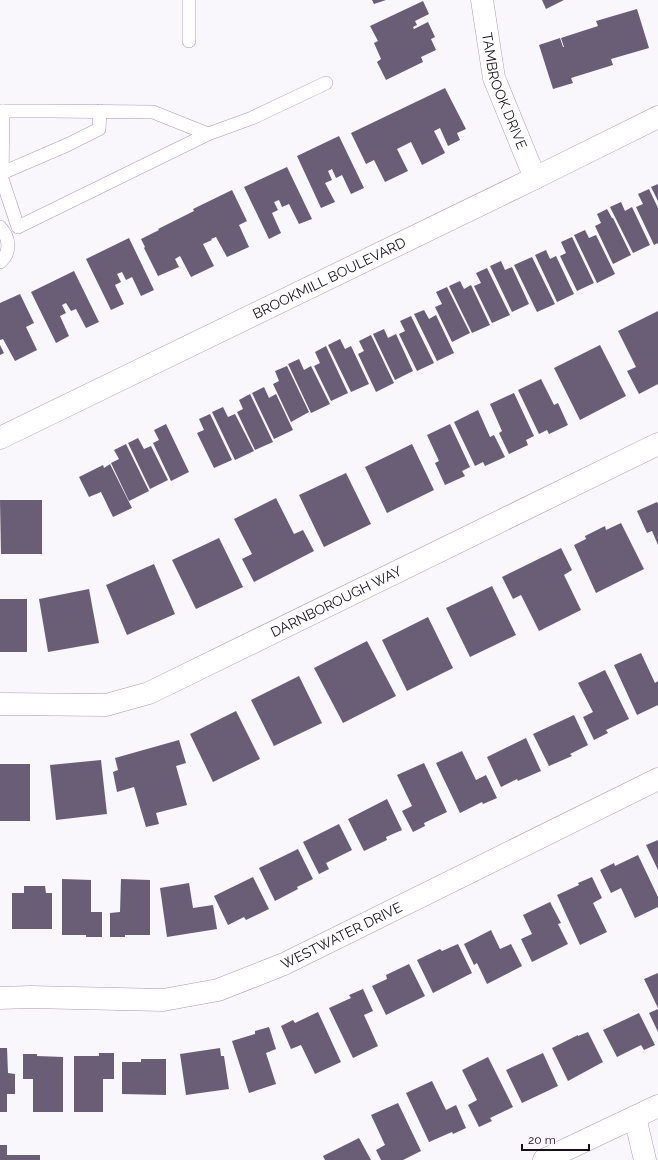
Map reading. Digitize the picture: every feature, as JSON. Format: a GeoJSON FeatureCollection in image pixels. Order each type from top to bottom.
{"type":"FeatureCollection","features":[{"type":"Feature","properties":{"kind":"street","name":"TAMBROOK DRIVE"},"geometry":{"type":"LineString","coordinates":[[482,0],[494,78],[535,178]]}},
{"type":"Feature","properties":{"kind":"street","name":"BROOKMILL BOULEVARD"},"geometry":{"type":"LineString","coordinates":[[0,438],[535,178],[658,116]]}},
{"type":"Feature","properties":{"kind":"street","name":"DARNBOROUGH WAY"},"geometry":{"type":"LineString","coordinates":[[0,704],[106,705],[148,693],[658,444]]}},
{"type":"Feature","properties":{"kind":"street","name":"WESTWATER DRIVE"},"geometry":{"type":"LineString","coordinates":[[0,998],[30,997],[163,1000],[218,990],[284,964],[658,779]]}},
{"type":"Feature","properties":{"kind":"street"},"geometry":{"type":"LineString","coordinates":[[544,1160],[658,1106]]}},
{"type":"Feature","properties":{"kind":"street"},"geometry":{"type":"LineString","coordinates":[[635,1117],[645,1160]]}},
{"type":"Feature","properties":{"kind":"lane"},"geometry":{"type":"LineString","coordinates":[[189,0],[189,41]]}},
{"type":"Feature","properties":{"kind":"lane"},"geometry":{"type":"LineString","coordinates":[[0,262],[6,254],[8,247],[8,240],[2,229],[18,227],[208,134],[252,118],[326,83]]}},
{"type":"Feature","properties":{"kind":"lane"},"geometry":{"type":"LineString","coordinates":[[18,227],[2,180],[1,111],[153,112],[208,134]]}},
{"type":"Feature","properties":{"kind":"lane"},"geometry":{"type":"LineString","coordinates":[[2,173],[99,129],[100,111]]}},
{"type":"Feature","properties":{"kind":"building"},"geometry":{"type":"Polygon","coordinates":[[[372,0],[386,0],[374,4],[372,0]]]}},
{"type":"Feature","properties":{"kind":"building"},"geometry":{"type":"Polygon","coordinates":[[[542,0],[564,0],[546,9],[542,0]]]}},
{"type":"Feature","properties":{"kind":"building"},"geometry":{"type":"Polygon","coordinates":[[[423,1],[429,14],[415,21],[417,25],[413,27],[414,29],[428,22],[435,37],[431,39],[436,50],[421,57],[423,62],[386,80],[377,62],[381,59],[374,43],[378,41],[370,26],[423,1]]]}},
{"type":"Feature","properties":{"kind":"building"},"geometry":{"type":"Polygon","coordinates":[[[637,9],[649,48],[611,59],[613,65],[571,78],[573,83],[553,89],[539,45],[560,38],[564,47],[561,38],[598,26],[596,21],[637,9]]]}},
{"type":"Feature","properties":{"kind":"building"},"geometry":{"type":"Polygon","coordinates":[[[445,88],[466,129],[457,133],[460,140],[448,146],[440,128],[434,131],[445,153],[422,165],[411,142],[397,149],[408,171],[385,182],[374,160],[366,164],[351,133],[445,88]]]}},
{"type":"Feature","properties":{"kind":"building"},"geometry":{"type":"Polygon","coordinates":[[[339,136],[364,188],[351,194],[342,175],[336,178],[332,169],[328,171],[332,180],[325,183],[335,202],[321,208],[297,156],[339,136]]]}},
{"type":"Feature","properties":{"kind":"building"},"geometry":{"type":"Polygon","coordinates":[[[287,167],[312,219],[299,224],[289,204],[282,207],[279,200],[274,202],[278,210],[272,213],[281,233],[269,239],[244,187],[287,167]]]}},
{"type":"Feature","properties":{"kind":"building"},"geometry":{"type":"Polygon","coordinates":[[[658,184],[658,201],[651,187],[658,184]]]}},
{"type":"Feature","properties":{"kind":"building"},"geometry":{"type":"Polygon","coordinates":[[[649,189],[658,208],[658,243],[654,245],[636,207],[643,204],[638,194],[649,189]]]}},
{"type":"Feature","properties":{"kind":"building"},"geometry":{"type":"Polygon","coordinates":[[[232,190],[247,221],[239,225],[249,247],[227,257],[216,237],[203,244],[214,266],[191,277],[180,256],[175,259],[179,267],[158,276],[141,239],[194,211],[193,209],[232,190]]]}},
{"type":"Feature","properties":{"kind":"building"},"geometry":{"type":"Polygon","coordinates":[[[621,202],[625,211],[632,207],[650,245],[633,253],[610,207],[621,202]]]}},
{"type":"Feature","properties":{"kind":"building"},"geometry":{"type":"Polygon","coordinates":[[[607,209],[631,255],[613,264],[595,226],[601,223],[597,214],[607,209]]]}},
{"type":"Feature","properties":{"kind":"building"},"geometry":{"type":"Polygon","coordinates":[[[585,230],[589,238],[596,235],[615,274],[597,283],[574,235],[585,230]]]}},
{"type":"Feature","properties":{"kind":"building"},"geometry":{"type":"Polygon","coordinates":[[[572,237],[594,283],[577,291],[560,256],[566,253],[561,242],[572,237]]]}},
{"type":"Feature","properties":{"kind":"building"},"geometry":{"type":"Polygon","coordinates":[[[129,238],[154,290],[141,296],[132,277],[126,280],[122,272],[117,274],[121,282],[115,285],[124,304],[111,310],[86,259],[129,238]]]}},
{"type":"Feature","properties":{"kind":"building"},"geometry":{"type":"Polygon","coordinates":[[[546,250],[550,259],[556,256],[574,294],[557,302],[535,255],[546,250]]]}},
{"type":"Feature","properties":{"kind":"building"},"geometry":{"type":"Polygon","coordinates":[[[532,257],[555,304],[537,312],[514,265],[532,257]]]}},
{"type":"Feature","properties":{"kind":"building"},"geometry":{"type":"Polygon","coordinates":[[[501,261],[505,270],[512,267],[529,304],[512,312],[490,266],[501,261]]]}},
{"type":"Feature","properties":{"kind":"building"},"geometry":{"type":"Polygon","coordinates":[[[487,268],[510,315],[492,323],[474,286],[481,283],[476,273],[487,268]]]}},
{"type":"Feature","properties":{"kind":"building"},"geometry":{"type":"Polygon","coordinates":[[[74,271],[99,322],[86,328],[76,309],[71,311],[66,303],[62,305],[66,313],[60,316],[69,336],[56,343],[31,292],[74,271]]]}},
{"type":"Feature","properties":{"kind":"building"},"geometry":{"type":"Polygon","coordinates":[[[460,281],[464,289],[471,285],[490,325],[472,333],[449,286],[460,281]]]}},
{"type":"Feature","properties":{"kind":"building"},"geometry":{"type":"Polygon","coordinates":[[[447,287],[470,333],[452,342],[435,307],[442,304],[436,292],[447,287]]]}},
{"type":"Feature","properties":{"kind":"building"},"geometry":{"type":"Polygon","coordinates":[[[20,294],[34,323],[26,327],[37,350],[15,361],[3,339],[0,340],[0,303],[20,294]]]}},
{"type":"Feature","properties":{"kind":"building"},"geometry":{"type":"Polygon","coordinates":[[[424,310],[429,319],[436,315],[454,353],[437,361],[414,314],[424,310]]]}},
{"type":"Feature","properties":{"kind":"building"},"geometry":{"type":"Polygon","coordinates":[[[658,311],[658,384],[639,394],[627,371],[636,367],[618,331],[658,311]]]}},
{"type":"Feature","properties":{"kind":"building"},"geometry":{"type":"Polygon","coordinates":[[[411,316],[434,363],[417,371],[399,334],[405,331],[400,321],[411,316]]]}},
{"type":"Feature","properties":{"kind":"building"},"geometry":{"type":"Polygon","coordinates":[[[384,329],[388,338],[396,334],[413,371],[395,380],[373,334],[384,329]]]}},
{"type":"Feature","properties":{"kind":"building"},"geometry":{"type":"Polygon","coordinates":[[[371,335],[394,383],[376,392],[358,354],[364,351],[359,341],[371,335]]]}},
{"type":"Feature","properties":{"kind":"building"},"geometry":{"type":"Polygon","coordinates":[[[340,339],[345,349],[351,346],[369,384],[351,392],[328,345],[340,339]]]}},
{"type":"Feature","properties":{"kind":"building"},"geometry":{"type":"Polygon","coordinates":[[[0,345],[4,353],[0,355],[0,345]]]}},
{"type":"Feature","properties":{"kind":"building"},"geometry":{"type":"Polygon","coordinates":[[[600,345],[626,396],[580,420],[554,368],[600,345]]]}},
{"type":"Feature","properties":{"kind":"building"},"geometry":{"type":"Polygon","coordinates":[[[326,346],[348,393],[331,401],[314,366],[320,363],[315,352],[326,346]]]}},
{"type":"Feature","properties":{"kind":"building"},"geometry":{"type":"Polygon","coordinates":[[[299,359],[304,370],[311,366],[330,404],[311,413],[288,364],[299,359]]]}},
{"type":"Feature","properties":{"kind":"building"},"geometry":{"type":"Polygon","coordinates":[[[287,366],[309,412],[291,422],[273,384],[279,381],[275,371],[287,366]]]}},
{"type":"Feature","properties":{"kind":"building"},"geometry":{"type":"Polygon","coordinates":[[[541,379],[554,405],[558,403],[568,425],[549,434],[547,430],[539,434],[518,390],[541,379]]]}},
{"type":"Feature","properties":{"kind":"building"},"geometry":{"type":"Polygon","coordinates":[[[264,387],[269,398],[276,394],[293,430],[274,439],[252,393],[264,387]]]}},
{"type":"Feature","properties":{"kind":"building"},"geometry":{"type":"Polygon","coordinates":[[[514,393],[534,436],[526,440],[528,445],[509,454],[499,433],[502,431],[490,404],[514,393]]]}},
{"type":"Feature","properties":{"kind":"building"},"geometry":{"type":"Polygon","coordinates":[[[250,394],[273,442],[255,450],[237,412],[243,409],[239,400],[250,394]]]}},
{"type":"Feature","properties":{"kind":"building"},"geometry":{"type":"Polygon","coordinates":[[[223,407],[228,417],[235,414],[254,451],[235,460],[212,412],[223,407]]]}},
{"type":"Feature","properties":{"kind":"building"},"geometry":{"type":"Polygon","coordinates":[[[478,410],[490,437],[494,435],[505,457],[485,466],[483,462],[475,466],[454,422],[478,410]]]}},
{"type":"Feature","properties":{"kind":"building"},"geometry":{"type":"Polygon","coordinates":[[[210,414],[232,460],[214,468],[197,433],[204,430],[199,419],[210,414]]]}},
{"type":"Feature","properties":{"kind":"building"},"geometry":{"type":"Polygon","coordinates":[[[166,424],[189,472],[171,481],[153,443],[159,440],[154,430],[166,424]]]}},
{"type":"Feature","properties":{"kind":"building"},"geometry":{"type":"Polygon","coordinates":[[[450,424],[470,467],[462,471],[465,476],[445,485],[435,463],[439,461],[427,435],[450,424]]]}},
{"type":"Feature","properties":{"kind":"building"},"geometry":{"type":"Polygon","coordinates":[[[138,438],[144,449],[151,446],[168,480],[150,489],[128,443],[138,438]]]}},
{"type":"Feature","properties":{"kind":"building"},"geometry":{"type":"Polygon","coordinates":[[[126,444],[149,491],[129,501],[111,463],[119,459],[114,450],[126,444]]]}},
{"type":"Feature","properties":{"kind":"building"},"geometry":{"type":"Polygon","coordinates":[[[412,444],[434,490],[387,513],[365,467],[412,444]]]}},
{"type":"Feature","properties":{"kind":"building"},"geometry":{"type":"Polygon","coordinates":[[[110,464],[132,508],[113,517],[101,492],[89,497],[79,477],[103,465],[104,468],[110,464]]]}},
{"type":"Feature","properties":{"kind":"building"},"geometry":{"type":"Polygon","coordinates":[[[346,473],[371,524],[324,547],[299,495],[346,473]]]}},
{"type":"Feature","properties":{"kind":"building"},"geometry":{"type":"Polygon","coordinates":[[[276,498],[294,534],[303,530],[314,551],[254,582],[242,559],[252,554],[234,519],[276,498]]]}},
{"type":"Feature","properties":{"kind":"building"},"geometry":{"type":"Polygon","coordinates":[[[0,500],[42,500],[42,554],[1,554],[0,500]]]}},
{"type":"Feature","properties":{"kind":"building"},"geometry":{"type":"Polygon","coordinates":[[[657,502],[658,545],[652,531],[647,533],[637,511],[657,502]]]}},
{"type":"Feature","properties":{"kind":"building"},"geometry":{"type":"Polygon","coordinates":[[[621,523],[644,569],[596,593],[574,545],[586,539],[585,536],[605,526],[606,530],[621,523]]]}},
{"type":"Feature","properties":{"kind":"building"},"geometry":{"type":"Polygon","coordinates":[[[219,538],[243,587],[196,609],[172,560],[219,538]]]}},
{"type":"Feature","properties":{"kind":"building"},"geometry":{"type":"Polygon","coordinates":[[[561,548],[572,570],[564,575],[581,610],[539,631],[521,595],[513,599],[502,577],[561,548]]]}},
{"type":"Feature","properties":{"kind":"building"},"geometry":{"type":"Polygon","coordinates":[[[154,564],[175,614],[127,635],[106,585],[154,564]]]}},
{"type":"Feature","properties":{"kind":"building"},"geometry":{"type":"Polygon","coordinates":[[[492,586],[516,635],[470,657],[446,608],[492,586]]]}},
{"type":"Feature","properties":{"kind":"building"},"geometry":{"type":"Polygon","coordinates":[[[89,589],[99,643],[48,652],[39,599],[89,589]]]}},
{"type":"Feature","properties":{"kind":"building"},"geometry":{"type":"Polygon","coordinates":[[[0,599],[27,599],[27,652],[0,652],[0,599]]]}},
{"type":"Feature","properties":{"kind":"building"},"geometry":{"type":"Polygon","coordinates":[[[428,617],[453,668],[407,691],[382,640],[428,617]]]}},
{"type":"Feature","properties":{"kind":"building"},"geometry":{"type":"Polygon","coordinates":[[[367,641],[396,696],[343,723],[314,668],[367,641]]]}},
{"type":"Feature","properties":{"kind":"building"},"geometry":{"type":"Polygon","coordinates":[[[641,653],[655,683],[658,681],[658,705],[637,715],[614,665],[641,653]]]}},
{"type":"Feature","properties":{"kind":"building"},"geometry":{"type":"Polygon","coordinates":[[[605,670],[629,719],[606,730],[608,733],[594,740],[583,717],[593,712],[578,683],[605,670]]]}},
{"type":"Feature","properties":{"kind":"building"},"geometry":{"type":"Polygon","coordinates":[[[299,676],[322,723],[274,746],[251,700],[299,676]]]}},
{"type":"Feature","properties":{"kind":"building"},"geometry":{"type":"Polygon","coordinates":[[[236,711],[260,759],[213,782],[190,734],[236,711]]]}},
{"type":"Feature","properties":{"kind":"building"},"geometry":{"type":"Polygon","coordinates":[[[574,715],[588,745],[570,754],[572,756],[549,766],[533,734],[574,715]]]}},
{"type":"Feature","properties":{"kind":"building"},"geometry":{"type":"Polygon","coordinates":[[[526,738],[541,771],[518,781],[517,779],[501,787],[487,757],[526,738]]]}},
{"type":"Feature","properties":{"kind":"building"},"geometry":{"type":"Polygon","coordinates":[[[179,740],[186,763],[176,766],[187,805],[156,813],[159,824],[146,827],[134,787],[117,792],[113,772],[118,770],[115,758],[179,740]]]}},
{"type":"Feature","properties":{"kind":"building"},"geometry":{"type":"Polygon","coordinates":[[[462,751],[476,780],[486,775],[497,798],[483,804],[482,802],[460,813],[436,763],[462,751]]]}},
{"type":"Feature","properties":{"kind":"building"},"geometry":{"type":"Polygon","coordinates":[[[101,760],[107,814],[56,820],[50,765],[101,760]]]}},
{"type":"Feature","properties":{"kind":"building"},"geometry":{"type":"Polygon","coordinates":[[[424,763],[447,812],[424,823],[425,826],[413,832],[402,811],[412,806],[397,775],[424,763]]]}},
{"type":"Feature","properties":{"kind":"building"},"geometry":{"type":"Polygon","coordinates":[[[0,764],[30,764],[30,821],[0,821],[0,764]]]}},
{"type":"Feature","properties":{"kind":"building"},"geometry":{"type":"Polygon","coordinates":[[[387,799],[402,830],[386,837],[387,840],[364,851],[348,819],[387,799]]]}},
{"type":"Feature","properties":{"kind":"building"},"geometry":{"type":"Polygon","coordinates":[[[339,824],[352,850],[326,863],[329,869],[319,874],[303,842],[339,824]]]}},
{"type":"Feature","properties":{"kind":"building"},"geometry":{"type":"Polygon","coordinates":[[[658,840],[658,870],[646,845],[658,840]]]}},
{"type":"Feature","properties":{"kind":"building"},"geometry":{"type":"Polygon","coordinates":[[[298,849],[313,879],[275,901],[259,868],[298,849]]]}},
{"type":"Feature","properties":{"kind":"building"},"geometry":{"type":"Polygon","coordinates":[[[638,855],[658,897],[658,907],[635,918],[621,888],[611,893],[600,870],[614,863],[615,866],[638,855]]]}},
{"type":"Feature","properties":{"kind":"building"},"geometry":{"type":"Polygon","coordinates":[[[253,877],[269,909],[246,920],[244,917],[228,925],[214,896],[253,877]]]}},
{"type":"Feature","properties":{"kind":"building"},"geometry":{"type":"Polygon","coordinates":[[[592,877],[602,898],[593,903],[607,932],[580,945],[557,895],[592,877]]]}},
{"type":"Feature","properties":{"kind":"building"},"geometry":{"type":"Polygon","coordinates":[[[62,879],[91,880],[91,912],[102,912],[102,937],[62,935],[62,879]]]}},
{"type":"Feature","properties":{"kind":"building"},"geometry":{"type":"Polygon","coordinates":[[[121,879],[150,880],[150,935],[125,935],[125,937],[110,937],[110,913],[120,912],[121,879]]]}},
{"type":"Feature","properties":{"kind":"building"},"geometry":{"type":"Polygon","coordinates":[[[189,883],[193,908],[213,905],[217,929],[167,937],[160,888],[189,883]]]}},
{"type":"Feature","properties":{"kind":"building"},"geometry":{"type":"Polygon","coordinates":[[[24,886],[45,886],[46,893],[52,893],[52,929],[12,929],[12,893],[24,893],[24,886]]]}},
{"type":"Feature","properties":{"kind":"building"},"geometry":{"type":"Polygon","coordinates":[[[550,902],[561,923],[558,924],[568,944],[532,962],[521,939],[532,934],[523,915],[550,902]]]}},
{"type":"Feature","properties":{"kind":"building"},"geometry":{"type":"Polygon","coordinates":[[[491,930],[500,949],[511,944],[522,966],[487,984],[477,963],[474,965],[464,944],[491,930]]]}},
{"type":"Feature","properties":{"kind":"building"},"geometry":{"type":"Polygon","coordinates":[[[458,944],[472,973],[433,993],[417,960],[440,949],[442,951],[458,944]]]}},
{"type":"Feature","properties":{"kind":"building"},"geometry":{"type":"Polygon","coordinates":[[[409,964],[425,996],[386,1015],[372,986],[387,979],[386,975],[409,964]]]}},
{"type":"Feature","properties":{"kind":"building"},"geometry":{"type":"Polygon","coordinates":[[[658,973],[658,1008],[644,979],[658,973]]]}},
{"type":"Feature","properties":{"kind":"building"},"geometry":{"type":"Polygon","coordinates":[[[363,989],[373,1011],[364,1015],[378,1046],[353,1058],[329,1008],[351,998],[349,995],[363,989]]]}},
{"type":"Feature","properties":{"kind":"building"},"geometry":{"type":"Polygon","coordinates":[[[658,1009],[658,1032],[649,1013],[658,1009]]]}},
{"type":"Feature","properties":{"kind":"building"},"geometry":{"type":"Polygon","coordinates":[[[318,1012],[341,1062],[315,1074],[301,1045],[291,1049],[281,1026],[293,1020],[295,1023],[318,1012]]]}},
{"type":"Feature","properties":{"kind":"building"},"geometry":{"type":"Polygon","coordinates":[[[639,1013],[655,1045],[644,1050],[641,1045],[617,1057],[603,1030],[639,1013]]]}},
{"type":"Feature","properties":{"kind":"building"},"geometry":{"type":"Polygon","coordinates":[[[269,1027],[276,1049],[266,1053],[276,1084],[249,1093],[232,1041],[255,1034],[255,1031],[269,1027]]]}},
{"type":"Feature","properties":{"kind":"building"},"geometry":{"type":"Polygon","coordinates":[[[588,1032],[603,1062],[568,1081],[552,1048],[578,1035],[588,1032]]]}},
{"type":"Feature","properties":{"kind":"building"},"geometry":{"type":"Polygon","coordinates":[[[0,1048],[7,1048],[8,1073],[15,1074],[15,1094],[7,1094],[7,1112],[0,1112],[0,1048]]]}},
{"type":"Feature","properties":{"kind":"building"},"geometry":{"type":"Polygon","coordinates":[[[220,1048],[221,1056],[224,1056],[229,1089],[186,1095],[180,1054],[220,1048]]]}},
{"type":"Feature","properties":{"kind":"building"},"geometry":{"type":"Polygon","coordinates":[[[99,1053],[114,1053],[114,1079],[103,1079],[103,1112],[74,1112],[74,1056],[99,1056],[99,1053]]]}},
{"type":"Feature","properties":{"kind":"building"},"geometry":{"type":"Polygon","coordinates":[[[543,1053],[558,1086],[522,1103],[506,1070],[543,1053]]]}},
{"type":"Feature","properties":{"kind":"building"},"geometry":{"type":"Polygon","coordinates":[[[23,1054],[63,1057],[63,1112],[33,1112],[33,1079],[23,1079],[23,1054]]]}},
{"type":"Feature","properties":{"kind":"building"},"geometry":{"type":"Polygon","coordinates":[[[488,1057],[513,1107],[490,1118],[492,1121],[479,1127],[468,1105],[477,1100],[462,1070],[488,1057]]]}},
{"type":"Feature","properties":{"kind":"building"},"geometry":{"type":"Polygon","coordinates":[[[141,1059],[166,1059],[166,1095],[122,1094],[122,1062],[141,1062],[141,1059]]]}},
{"type":"Feature","properties":{"kind":"building"},"geometry":{"type":"Polygon","coordinates":[[[432,1081],[446,1110],[456,1105],[466,1128],[453,1134],[452,1132],[429,1142],[406,1093],[432,1081]]]}},
{"type":"Feature","properties":{"kind":"building"},"geometry":{"type":"Polygon","coordinates":[[[398,1103],[421,1151],[403,1160],[381,1160],[376,1150],[385,1145],[371,1115],[398,1103]]]}},
{"type":"Feature","properties":{"kind":"building"},"geometry":{"type":"Polygon","coordinates":[[[359,1138],[371,1160],[325,1160],[323,1156],[359,1138]]]}},
{"type":"Feature","properties":{"kind":"building"},"geometry":{"type":"Polygon","coordinates":[[[0,1145],[7,1145],[7,1155],[40,1155],[40,1160],[0,1160],[0,1145]]]}}]}
